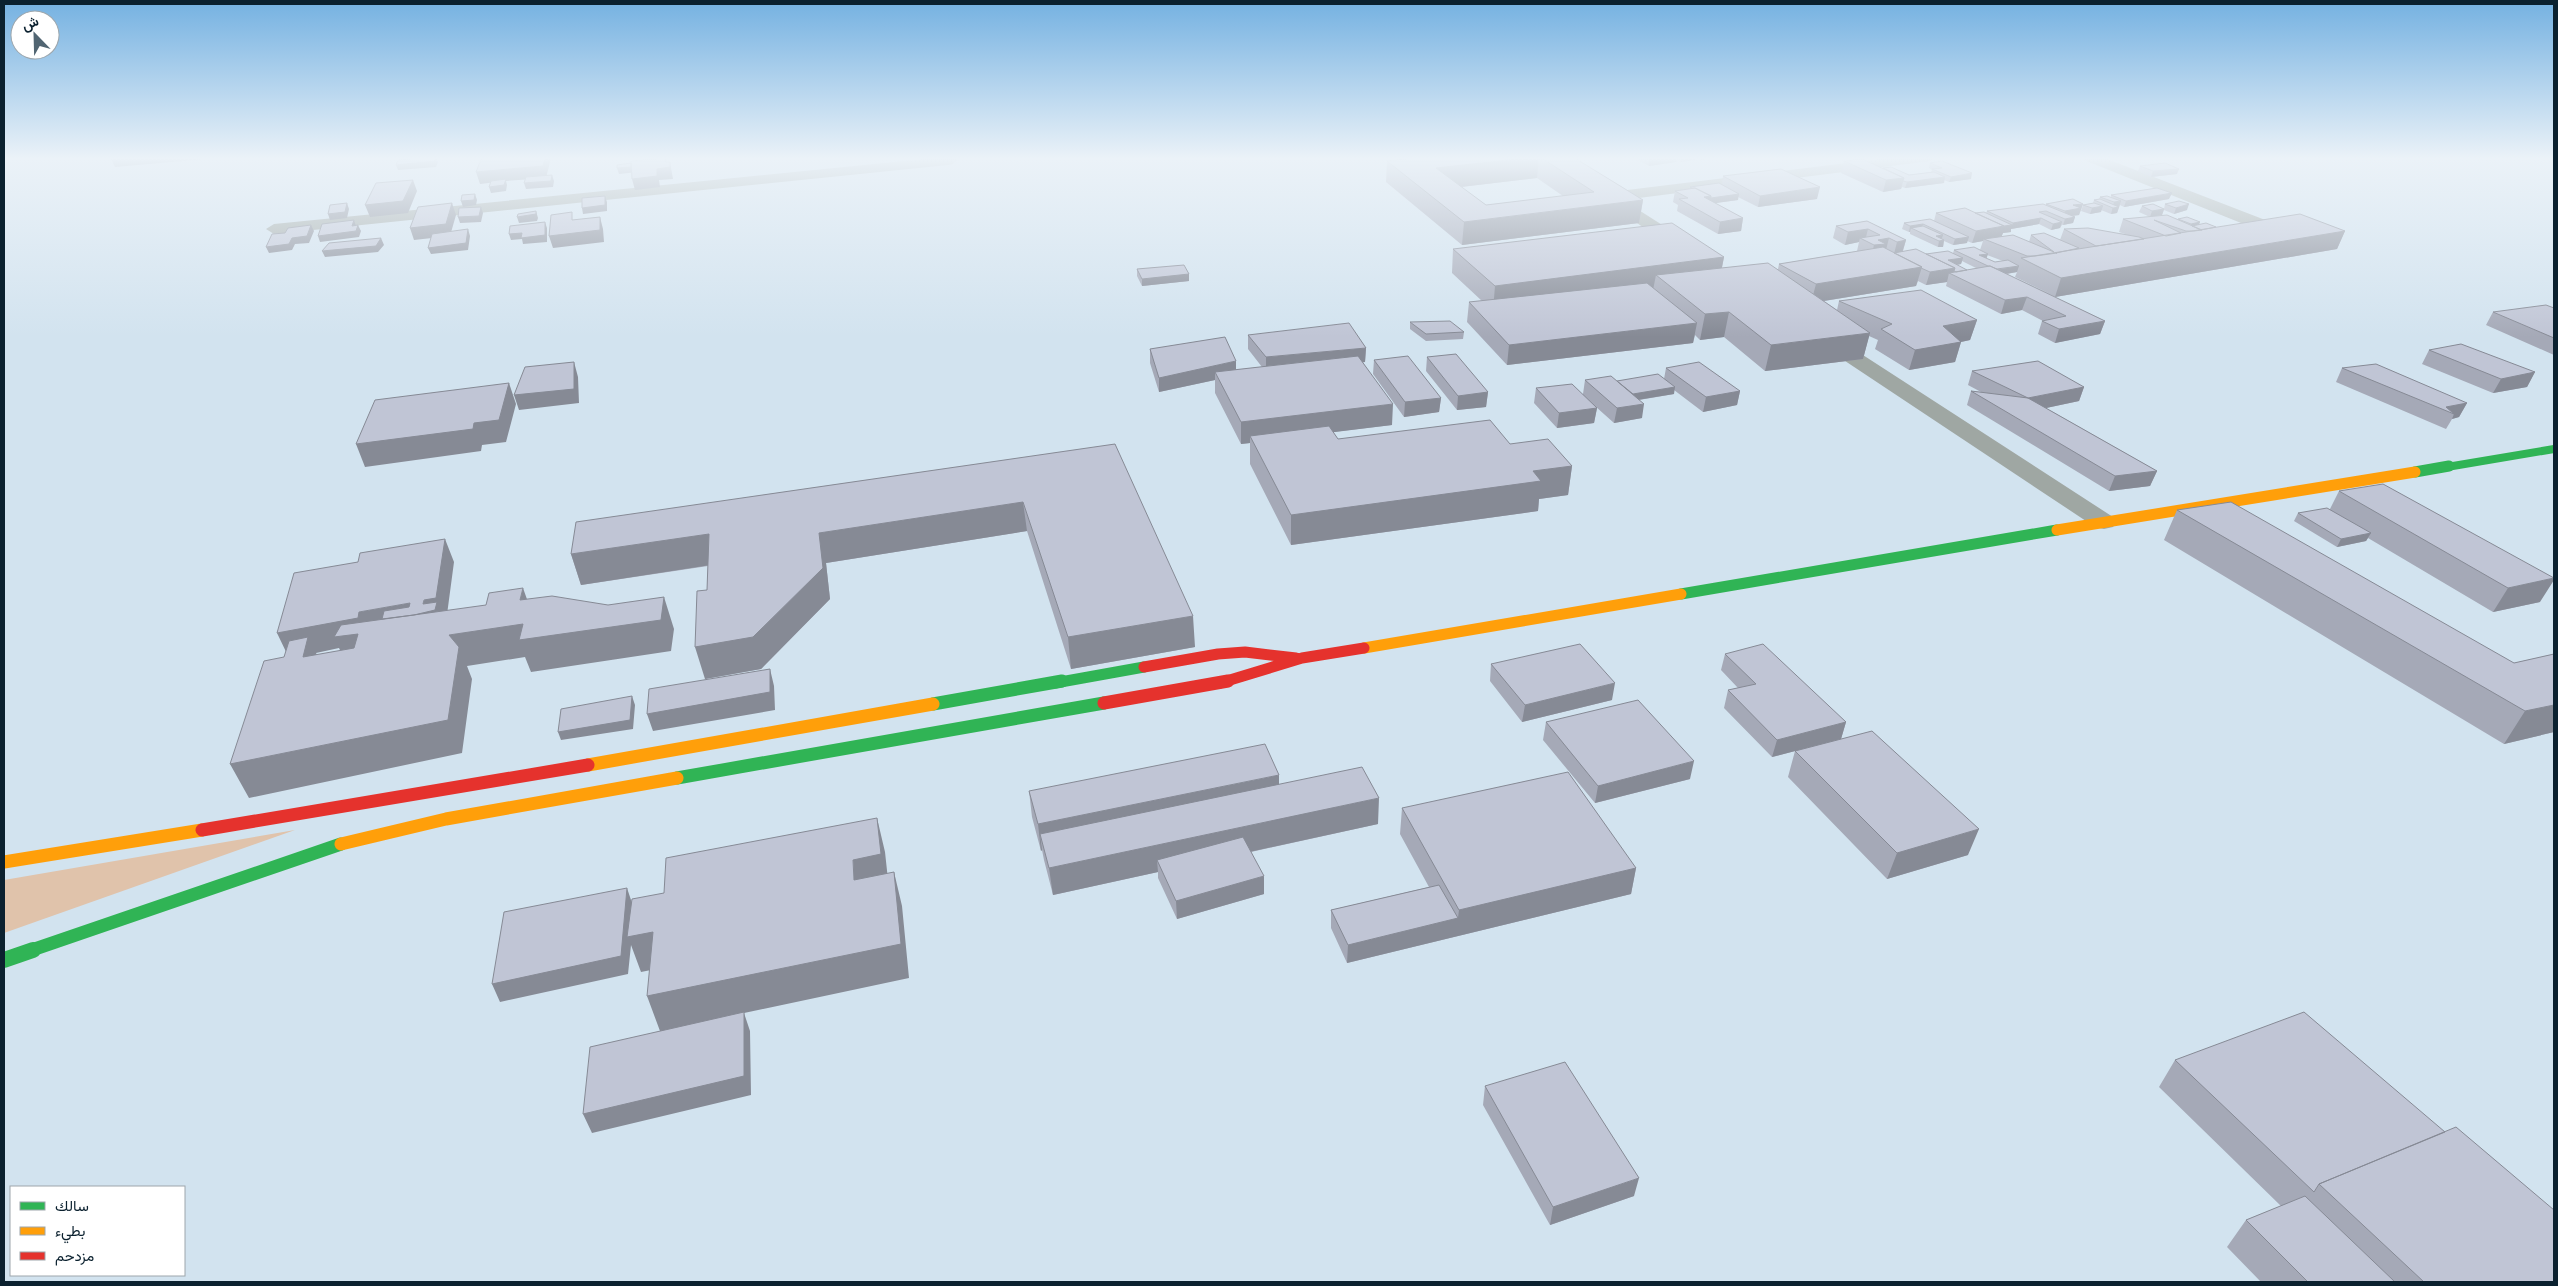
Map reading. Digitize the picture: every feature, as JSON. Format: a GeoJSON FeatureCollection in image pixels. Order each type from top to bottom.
{"type":"FeatureCollection","features":[{"type":"Feature","properties":{"kind":"main road"},"geometry":{"type":"LineString","coordinates":[[4,862],[357,805],[1230,681],[1302,658],[2104,522],[2554,450]]}},
{"type":"Feature","properties":{"kind":"main road"},"geometry":{"type":"LineString","coordinates":[[4,960],[268,867],[365,836],[807,740],[1218,654],[1245,652],[1302,658]]}},
{"type":"Feature","properties":{"kind":"street"},"geometry":{"type":"LineString","coordinates":[[274,229],[393,217]]}},
{"type":"Feature","properties":{"kind":"street"},"geometry":{"type":"LineString","coordinates":[[1638,217],[1699,257]]}},
{"type":"Feature","properties":{"kind":"street"},"geometry":{"type":"LineString","coordinates":[[2242,217],[2267,227]]}},
{"type":"Feature","properties":{"kind":"street"},"geometry":{"type":"LineString","coordinates":[[1807,327],[2104,522]]}},
{"type":"Feature","properties":{"kind":"shaded area"},"geometry":{"type":"Polygon","coordinates":[[[295,830],[4,933],[4,880],[295,830]]]}},
{"type":"Feature","properties":{"kind":"building"},"geometry":{"type":"Polygon","coordinates":[[[414,217],[448,217],[446,224],[410,228],[414,217]]]}},
{"type":"Feature","properties":{"kind":"building"},"geometry":{"type":"Polygon","coordinates":[[[551,217],[572,217],[572,220],[600,217],[600,230],[549,236],[551,217]]]}},
{"type":"Feature","properties":{"kind":"building"},"geometry":{"type":"Polygon","coordinates":[[[1458,217],[1505,217],[1464,222],[1458,217]]]}},
{"type":"Feature","properties":{"kind":"building"},"geometry":{"type":"Polygon","coordinates":[[[1711,217],[1743,218],[1720,222],[1711,217]]]}},
{"type":"Feature","properties":{"kind":"building"},"geometry":{"type":"Polygon","coordinates":[[[1945,217],[1985,217],[2004,226],[1976,231],[1945,217]]]}},
{"type":"Feature","properties":{"kind":"building"},"geometry":{"type":"Polygon","coordinates":[[[1984,217],[1995,217],[2012,225],[2004,226],[1984,217]]]}},
{"type":"Feature","properties":{"kind":"building"},"geometry":{"type":"Polygon","coordinates":[[[2000,217],[2051,217],[2062,222],[2053,224],[2041,218],[2013,223],[2000,217]]]}},
{"type":"Feature","properties":{"kind":"building"},"geometry":{"type":"Polygon","coordinates":[[[2172,217],[2202,230],[2186,231],[2154,220],[2181,233],[2166,236],[2123,219],[2172,217]]]}},
{"type":"Feature","properties":{"kind":"building"},"geometry":{"type":"Polygon","coordinates":[[[2187,217],[2200,222],[2191,224],[2178,219],[2187,217]]]}},
{"type":"Feature","properties":{"kind":"building"},"geometry":{"type":"Polygon","coordinates":[[[2281,217],[2308,217],[2345,231],[2061,278],[2021,258],[2281,217]]]}},
{"type":"Feature","properties":{"kind":"building"},"geometry":{"type":"Polygon","coordinates":[[[1930,219],[1969,237],[1955,239],[1923,224],[1910,226],[1904,223],[1930,219]]]}},
{"type":"Feature","properties":{"kind":"building"},"geometry":{"type":"Polygon","coordinates":[[[354,220],[352,226],[358,225],[356,231],[318,236],[322,224],[354,220]]]}},
{"type":"Feature","properties":{"kind":"building"},"geometry":{"type":"Polygon","coordinates":[[[1867,221],[1906,240],[1897,242],[1889,238],[1878,240],[1886,244],[1874,245],[1860,238],[1880,235],[1868,229],[1848,232],[1836,226],[1867,221]]]}},
{"type":"Feature","properties":{"kind":"building"},"geometry":{"type":"Polygon","coordinates":[[[545,222],[545,235],[521,238],[522,233],[509,234],[510,226],[545,222]]]}},
{"type":"Feature","properties":{"kind":"building"},"geometry":{"type":"Polygon","coordinates":[[[1672,223],[1724,257],[1495,286],[1453,249],[1672,223]]]}},
{"type":"Feature","properties":{"kind":"building"},"geometry":{"type":"Polygon","coordinates":[[[2206,223],[2216,227],[2201,230],[2192,226],[2206,223]]]}},
{"type":"Feature","properties":{"kind":"building"},"geometry":{"type":"Polygon","coordinates":[[[311,225],[307,236],[292,238],[289,244],[266,247],[272,234],[285,233],[288,228],[311,225]]]}},
{"type":"Feature","properties":{"kind":"building"},"geometry":{"type":"Polygon","coordinates":[[[1923,226],[1943,235],[1936,236],[1944,240],[1939,241],[1911,228],[1923,226]]]}},
{"type":"Feature","properties":{"kind":"building"},"geometry":{"type":"Polygon","coordinates":[[[2088,228],[2144,239],[2096,246],[2064,229],[2088,228]]]}},
{"type":"Feature","properties":{"kind":"building"},"geometry":{"type":"Polygon","coordinates":[[[468,229],[466,243],[428,248],[432,234],[468,229]]]}},
{"type":"Feature","properties":{"kind":"building"},"geometry":{"type":"Polygon","coordinates":[[[2044,233],[2079,248],[2057,253],[2027,256],[1984,239],[2013,235],[2054,252],[2031,235],[2044,233]]]}},
{"type":"Feature","properties":{"kind":"building"},"geometry":{"type":"Polygon","coordinates":[[[381,238],[376,246],[322,251],[329,243],[381,238]]]}},
{"type":"Feature","properties":{"kind":"building"},"geometry":{"type":"Polygon","coordinates":[[[1883,247],[1922,267],[1816,284],[1779,264],[1883,247]]]}},
{"type":"Feature","properties":{"kind":"building"},"geometry":{"type":"Polygon","coordinates":[[[1974,247],[1988,254],[1979,255],[1995,262],[2008,260],[2019,266],[1997,269],[1954,250],[1974,247]]]}},
{"type":"Feature","properties":{"kind":"building"},"geometry":{"type":"Polygon","coordinates":[[[1916,249],[1955,268],[1930,272],[1894,253],[1916,249]]]}},
{"type":"Feature","properties":{"kind":"building"},"geometry":{"type":"Polygon","coordinates":[[[1948,251],[1963,258],[1948,260],[1967,270],[1956,272],[1954,271],[1955,268],[1926,254],[1948,251]]]}},
{"type":"Feature","properties":{"kind":"building"},"geometry":{"type":"Polygon","coordinates":[[[1768,263],[1870,333],[1771,345],[1729,312],[1705,314],[1656,275],[1768,263]]]}},
{"type":"Feature","properties":{"kind":"building"},"geometry":{"type":"Polygon","coordinates":[[[1184,265],[1189,274],[1142,279],[1137,269],[1184,265]]]}},
{"type":"Feature","properties":{"kind":"building"},"geometry":{"type":"Polygon","coordinates":[[[1990,266],[2105,321],[2059,329],[2042,321],[2066,316],[2027,297],[2005,300],[1949,273],[1990,266]]]}},
{"type":"Feature","properties":{"kind":"building"},"geometry":{"type":"Polygon","coordinates":[[[1647,283],[1697,323],[1509,345],[1469,302],[1647,283]]]}},
{"type":"Feature","properties":{"kind":"building"},"geometry":{"type":"Polygon","coordinates":[[[1921,290],[1977,320],[1943,326],[1961,342],[1915,350],[1881,329],[1892,324],[1839,301],[1921,290]]]}},
{"type":"Feature","properties":{"kind":"building"},"geometry":{"type":"Polygon","coordinates":[[[2546,305],[2554,308],[2554,338],[2493,312],[2546,305]]]}},
{"type":"Feature","properties":{"kind":"building"},"geometry":{"type":"Polygon","coordinates":[[[1450,321],[1464,332],[1426,334],[1410,322],[1450,321]]]}},
{"type":"Feature","properties":{"kind":"building"},"geometry":{"type":"Polygon","coordinates":[[[1349,323],[1366,348],[1266,357],[1248,335],[1349,323]]]}},
{"type":"Feature","properties":{"kind":"building"},"geometry":{"type":"Polygon","coordinates":[[[1225,337],[1236,361],[1159,378],[1150,349],[1225,337]]]}},
{"type":"Feature","properties":{"kind":"building"},"geometry":{"type":"Polygon","coordinates":[[[2461,344],[2535,372],[2501,379],[2429,350],[2461,344]]]}},
{"type":"Feature","properties":{"kind":"building"},"geometry":{"type":"Polygon","coordinates":[[[1456,354],[1488,392],[1458,396],[1427,357],[1456,354]]]}},
{"type":"Feature","properties":{"kind":"building"},"geometry":{"type":"Polygon","coordinates":[[[1358,356],[1393,404],[1241,422],[1215,372],[1358,356]]]}},
{"type":"Feature","properties":{"kind":"building"},"geometry":{"type":"Polygon","coordinates":[[[1408,356],[1441,398],[1405,402],[1374,360],[1408,356]]]}},
{"type":"Feature","properties":{"kind":"building"},"geometry":{"type":"Polygon","coordinates":[[[2038,361],[2084,387],[2028,398],[1972,371],[2038,361]]]}},
{"type":"Feature","properties":{"kind":"building"},"geometry":{"type":"Polygon","coordinates":[[[574,362],[574,389],[514,395],[525,367],[574,362]]]}},
{"type":"Feature","properties":{"kind":"building"},"geometry":{"type":"Polygon","coordinates":[[[1699,362],[1740,391],[1706,397],[1666,368],[1699,362]]]}},
{"type":"Feature","properties":{"kind":"building"},"geometry":{"type":"Polygon","coordinates":[[[2376,364],[2467,403],[2446,407],[2454,414],[2342,368],[2376,364]]]}},
{"type":"Feature","properties":{"kind":"building"},"geometry":{"type":"Polygon","coordinates":[[[1658,374],[1675,387],[1633,394],[1617,381],[1658,374]]]}},
{"type":"Feature","properties":{"kind":"building"},"geometry":{"type":"Polygon","coordinates":[[[1611,376],[1644,404],[1617,408],[1585,380],[1611,376]]]}},
{"type":"Feature","properties":{"kind":"building"},"geometry":{"type":"Polygon","coordinates":[[[509,383],[499,420],[474,423],[473,429],[356,444],[375,400],[509,383]]]}},
{"type":"Feature","properties":{"kind":"building"},"geometry":{"type":"Polygon","coordinates":[[[1572,384],[1597,408],[1559,413],[1536,388],[1572,384]]]}},
{"type":"Feature","properties":{"kind":"building"},"geometry":{"type":"Polygon","coordinates":[[[1971,391],[2028,398],[2157,471],[2115,476],[1971,391]]]}},
{"type":"Feature","properties":{"kind":"building"},"geometry":{"type":"Polygon","coordinates":[[[1490,420],[1510,444],[1548,439],[1572,466],[1533,471],[1541,481],[1291,515],[1250,436],[1329,426],[1338,439],[1490,420]]]}},
{"type":"Feature","properties":{"kind":"building"},"geometry":{"type":"Polygon","coordinates":[[[1115,444],[1193,616],[1068,637],[1023,502],[819,533],[823,568],[753,637],[695,647],[697,591],[707,590],[709,534],[571,554],[576,522],[1115,444]]]}},
{"type":"Feature","properties":{"kind":"building"},"geometry":{"type":"Polygon","coordinates":[[[2383,484],[2554,578],[2508,588],[2339,491],[2383,484]]]}},
{"type":"Feature","properties":{"kind":"building"},"geometry":{"type":"Polygon","coordinates":[[[2231,502],[2514,663],[2554,654],[2554,705],[2525,711],[2177,510],[2231,502]]]}},
{"type":"Feature","properties":{"kind":"building"},"geometry":{"type":"Polygon","coordinates":[[[2327,508],[2371,533],[2341,539],[2298,513],[2327,508]]]}},
{"type":"Feature","properties":{"kind":"building"},"geometry":{"type":"Polygon","coordinates":[[[445,539],[436,598],[424,600],[423,604],[437,602],[435,610],[382,619],[384,611],[409,607],[410,603],[359,612],[358,618],[277,633],[294,573],[358,562],[360,553],[445,539]]]}},
{"type":"Feature","properties":{"kind":"building"},"geometry":{"type":"Polygon","coordinates":[[[523,588],[520,600],[552,596],[608,605],[664,597],[661,620],[519,640],[523,624],[449,635],[459,647],[448,720],[230,764],[264,661],[284,657],[289,641],[308,637],[303,657],[354,648],[358,634],[334,637],[341,625],[486,605],[489,593],[523,588]]]}},
{"type":"Feature","properties":{"kind":"building"},"geometry":{"type":"Polygon","coordinates":[[[1580,644],[1615,683],[1525,705],[1491,664],[1580,644]]]}},
{"type":"Feature","properties":{"kind":"building"},"geometry":{"type":"Polygon","coordinates":[[[1763,644],[1846,722],[1777,740],[1728,690],[1756,684],[1725,654],[1763,644]]]}},
{"type":"Feature","properties":{"kind":"building"},"geometry":{"type":"Polygon","coordinates":[[[770,669],[770,692],[647,714],[649,689],[770,669]]]}},
{"type":"Feature","properties":{"kind":"building"},"geometry":{"type":"Polygon","coordinates":[[[632,696],[630,720],[558,732],[561,709],[632,696]]]}},
{"type":"Feature","properties":{"kind":"building"},"geometry":{"type":"Polygon","coordinates":[[[1638,700],[1694,761],[1598,786],[1546,722],[1638,700]]]}},
{"type":"Feature","properties":{"kind":"building"},"geometry":{"type":"Polygon","coordinates":[[[1872,731],[1979,829],[1897,853],[1795,751],[1872,731]]]}},
{"type":"Feature","properties":{"kind":"building"},"geometry":{"type":"Polygon","coordinates":[[[1265,744],[1279,775],[1038,824],[1029,791],[1265,744]]]}},
{"type":"Feature","properties":{"kind":"building"},"geometry":{"type":"Polygon","coordinates":[[[1362,767],[1379,798],[1049,868],[1040,834],[1362,767]]]}},
{"type":"Feature","properties":{"kind":"building"},"geometry":{"type":"Polygon","coordinates":[[[1568,772],[1636,868],[1459,910],[1402,808],[1568,772]]]}},
{"type":"Feature","properties":{"kind":"building"},"geometry":{"type":"Polygon","coordinates":[[[877,818],[881,854],[853,860],[854,880],[894,872],[901,944],[647,996],[653,932],[627,937],[632,899],[664,893],[666,858],[877,818]]]}},
{"type":"Feature","properties":{"kind":"building"},"geometry":{"type":"Polygon","coordinates":[[[1243,837],[1264,876],[1176,901],[1157,860],[1243,837]]]}},
{"type":"Feature","properties":{"kind":"building"},"geometry":{"type":"Polygon","coordinates":[[[1439,885],[1458,918],[1348,945],[1331,910],[1439,885]]]}},
{"type":"Feature","properties":{"kind":"building"},"geometry":{"type":"Polygon","coordinates":[[[627,888],[621,956],[492,984],[504,912],[627,888]]]}},
{"type":"Feature","properties":{"kind":"building"},"geometry":{"type":"Polygon","coordinates":[[[744,1012],[744,1076],[583,1114],[590,1047],[744,1012]]]}},
{"type":"Feature","properties":{"kind":"building"},"geometry":{"type":"Polygon","coordinates":[[[2304,1012],[2445,1132],[2319,1184],[2314,1192],[2175,1060],[2304,1012]]]}},
{"type":"Feature","properties":{"kind":"building"},"geometry":{"type":"Polygon","coordinates":[[[1565,1062],[1639,1178],[1553,1207],[1485,1086],[1565,1062]]]}},
{"type":"Feature","properties":{"kind":"building"},"geometry":{"type":"Polygon","coordinates":[[[2456,1127],[2554,1210],[2554,1282],[2424,1282],[2319,1184],[2456,1127]]]}},
{"type":"Feature","properties":{"kind":"building"},"geometry":{"type":"Polygon","coordinates":[[[2305,1196],[2395,1282],[2308,1282],[2246,1220],[2305,1196]]]}},
{"type":"Feature","properties":{"kind":"traffic: fast"},"geometry":{"type":"LineString","coordinates":[[2415,472],[2554,449]]}},
{"type":"Feature","properties":{"kind":"traffic: fast"},"geometry":{"type":"LineString","coordinates":[[1681,594],[2057,530]]}},
{"type":"Feature","properties":{"kind":"traffic: fast"},"geometry":{"type":"LineString","coordinates":[[933,704],[1144,667]]}},
{"type":"Feature","properties":{"kind":"traffic: fast"},"geometry":{"type":"LineString","coordinates":[[677,778],[1104,703]]}},
{"type":"Feature","properties":{"kind":"traffic: fast"},"geometry":{"type":"LineString","coordinates":[[4,960],[341,844]]}},
{"type":"Feature","properties":{"kind":"traffic: slow"},"geometry":{"type":"LineString","coordinates":[[2057,530],[2415,472]]}},
{"type":"Feature","properties":{"kind":"traffic: slow"},"geometry":{"type":"LineString","coordinates":[[1364,648],[1681,594]]}},
{"type":"Feature","properties":{"kind":"traffic: slow"},"geometry":{"type":"LineString","coordinates":[[588,765],[933,704]]}},
{"type":"Feature","properties":{"kind":"traffic: slow"},"geometry":{"type":"LineString","coordinates":[[341,844],[446,819],[677,778]]}},
{"type":"Feature","properties":{"kind":"traffic: slow"},"geometry":{"type":"LineString","coordinates":[[4,862],[202,830]]}},
{"type":"Feature","properties":{"kind":"traffic: jam"},"geometry":{"type":"LineString","coordinates":[[1104,703],[1230,681],[1302,658],[1364,648]]}},
{"type":"Feature","properties":{"kind":"traffic: jam"},"geometry":{"type":"LineString","coordinates":[[1144,667],[1218,654],[1245,652],[1296,658]]}},
{"type":"Feature","properties":{"kind":"traffic: jam"},"geometry":{"type":"LineString","coordinates":[[202,830],[588,765]]}}]}
